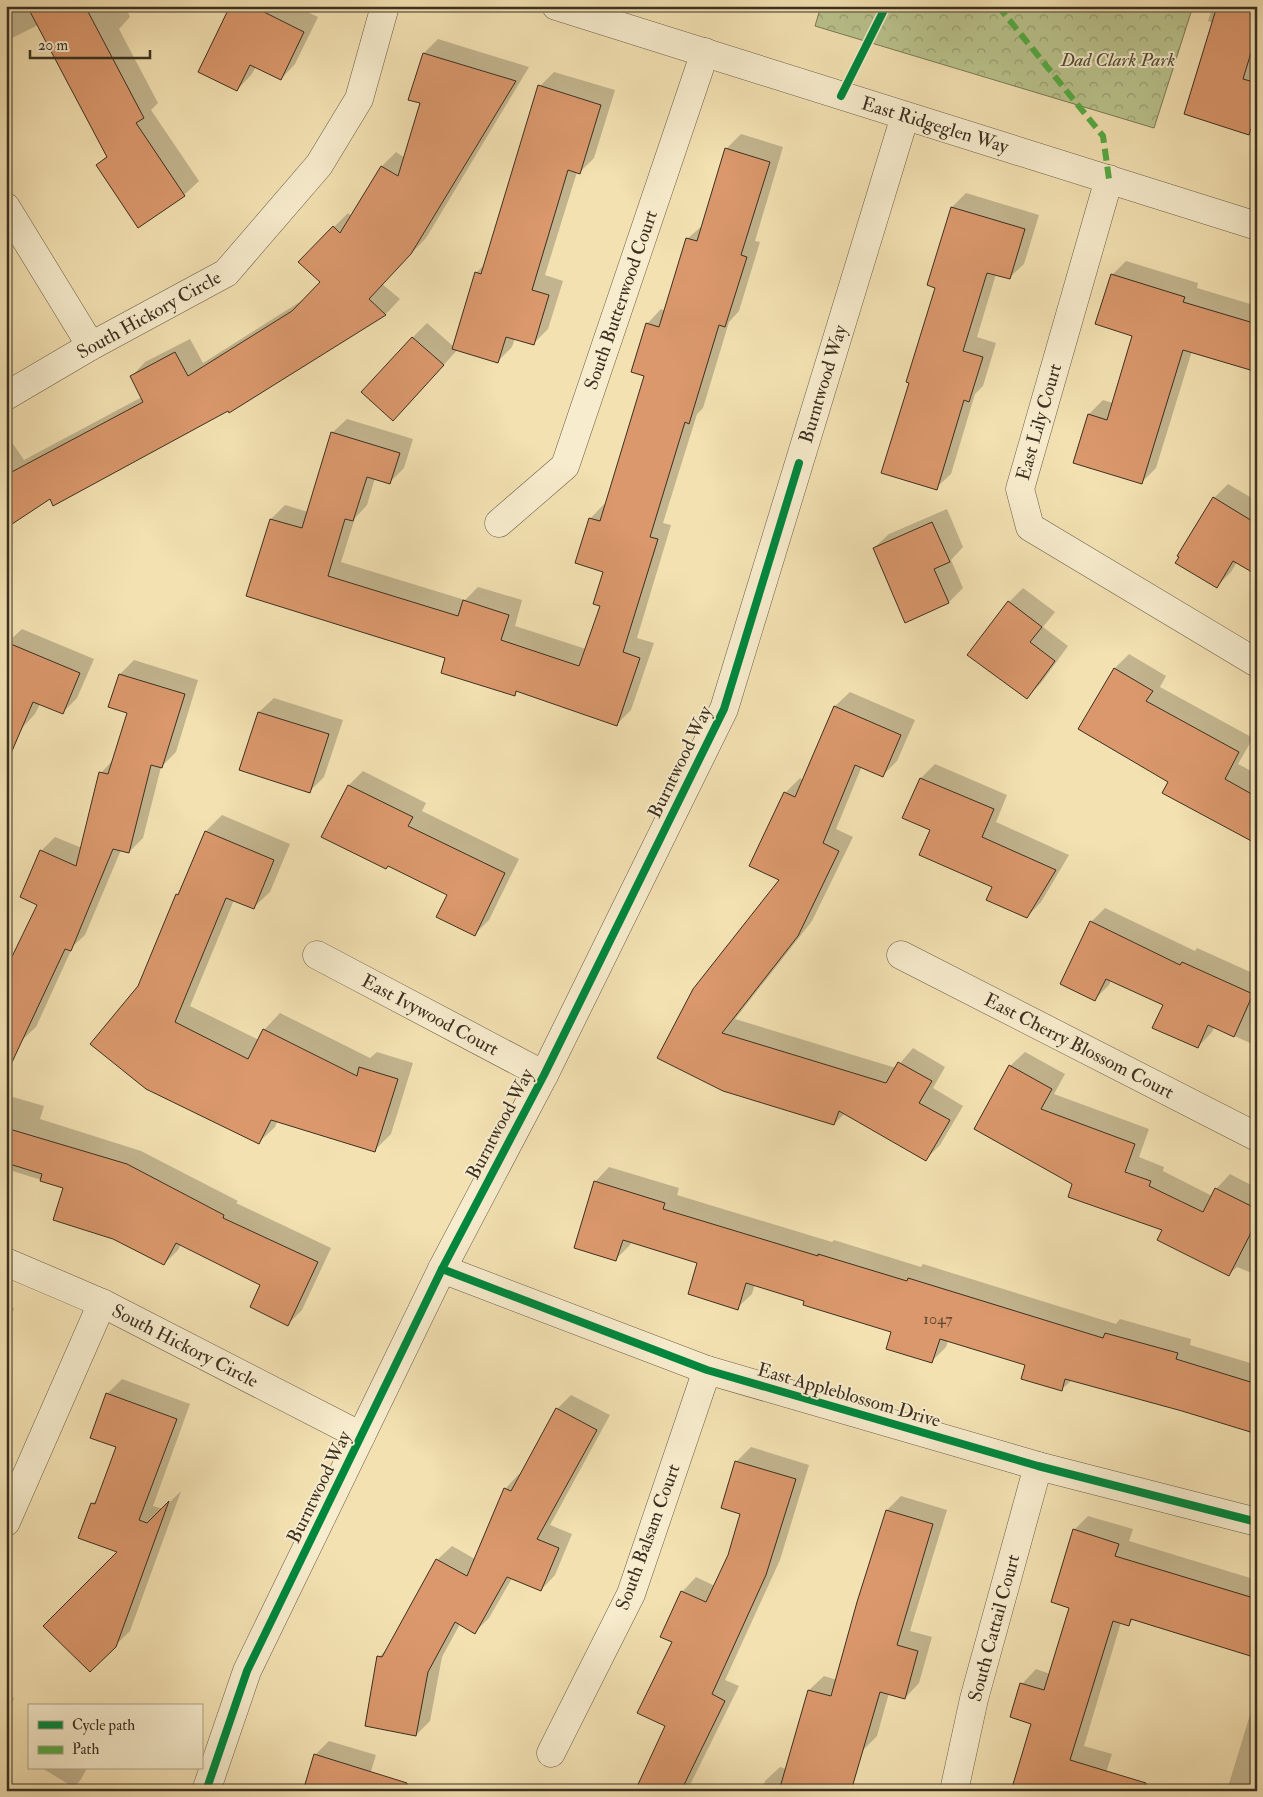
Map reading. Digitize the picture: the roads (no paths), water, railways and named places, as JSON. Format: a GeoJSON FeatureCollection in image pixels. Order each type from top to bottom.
{"type":"FeatureCollection","features":[{"type":"Feature","properties":{"kind":"street","name":"South Hickory Circle"},"geometry":{"type":"LineString","coordinates":[[6,396],[91,346],[226,273],[319,165],[359,99],[385,6]]}},
{"type":"Feature","properties":{"kind":"street","name":"East Ridgeglen Way"},"geometry":{"type":"LineString","coordinates":[[556,6],[1257,226]]}},
{"type":"Feature","properties":{"kind":"street","name":"South Butterwood Court"},"geometry":{"type":"LineString","coordinates":[[499,523],[565,466],[704,52]]}},
{"type":"Feature","properties":{"kind":"street","name":"Burntwood Way"},"geometry":{"type":"LineString","coordinates":[[206,1791],[247,1671],[442,1269],[544,1076],[724,709],[905,116]]}},
{"type":"Feature","properties":{"kind":"street","name":"East Lily Court"},"geometry":{"type":"LineString","coordinates":[[1109,179],[1020,489],[1030,527],[1257,663]]}},
{"type":"Feature","properties":{"kind":"street"},"geometry":{"type":"LineString","coordinates":[[6,207],[91,346]]}},
{"type":"Feature","properties":{"kind":"street","name":"East Ivywood Court"},"geometry":{"type":"LineString","coordinates":[[317,955],[544,1076]]}},
{"type":"Feature","properties":{"kind":"street","name":"East Cherry Blossom Court"},"geometry":{"type":"LineString","coordinates":[[901,955],[1257,1137]]}},
{"type":"Feature","properties":{"kind":"street","name":"South Hickory Circle"},"geometry":{"type":"LineString","coordinates":[[6,1262],[102,1303],[362,1436]]}},
{"type":"Feature","properties":{"kind":"street","name":"East Appleblossom Drive"},"geometry":{"type":"LineString","coordinates":[[442,1269],[707,1370],[1038,1466],[1257,1522]]}},
{"type":"Feature","properties":{"kind":"street"},"geometry":{"type":"LineString","coordinates":[[6,1522],[102,1303]]}},
{"type":"Feature","properties":{"kind":"street","name":"South Balsam Court"},"geometry":{"type":"LineString","coordinates":[[551,1753],[631,1594],[707,1370]]}},
{"type":"Feature","properties":{"kind":"street","name":"South Cattail Court"},"geometry":{"type":"LineString","coordinates":[[954,1791],[974,1699],[1038,1466]]}},
{"type":"Feature","properties":{"kind":"park label","name":"Dad Clark Park"},"geometry":{"type":"Point","coordinates":[1118,60]}}]}
